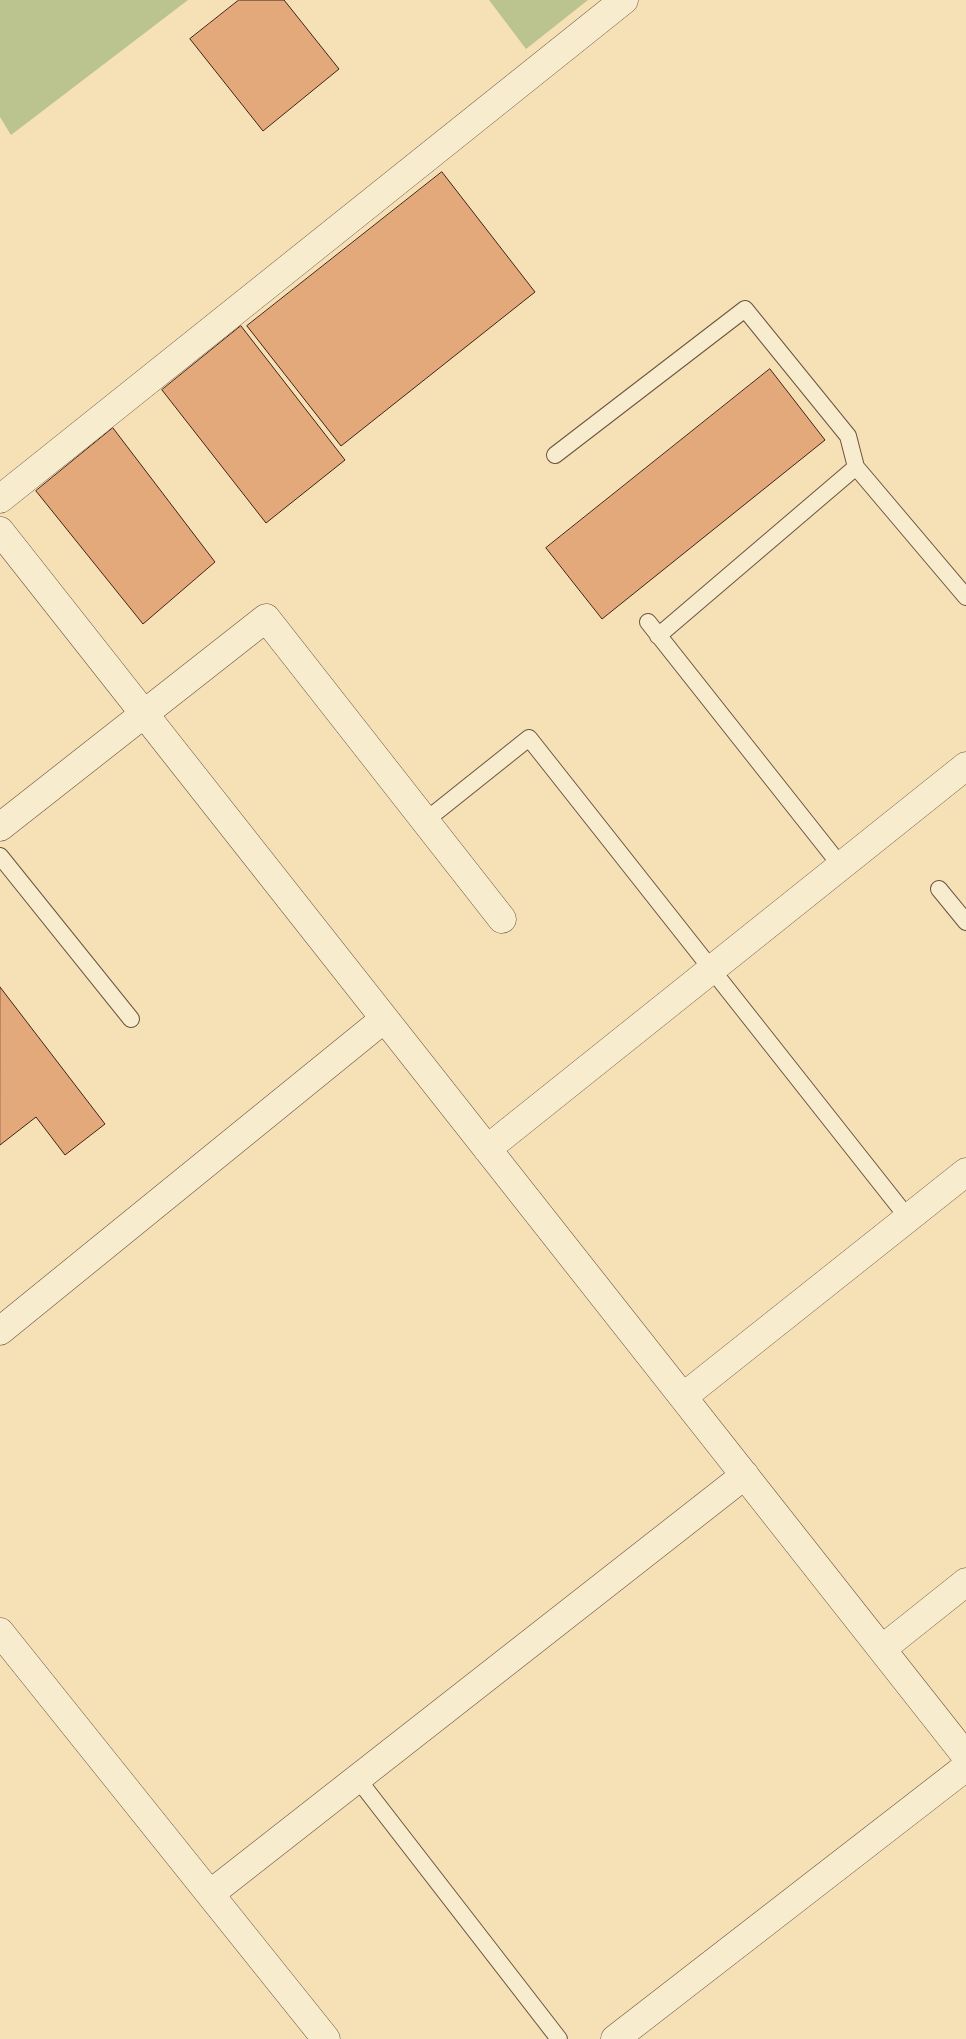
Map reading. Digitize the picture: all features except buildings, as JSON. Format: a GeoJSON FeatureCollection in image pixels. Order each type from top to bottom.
{"type":"FeatureCollection","features":[{"type":"Feature","properties":{"kind":"street"},"geometry":{"type":"LineString","coordinates":[[0,499],[624,0]]}},
{"type":"Feature","properties":{"kind":"street"},"geometry":{"type":"LineString","coordinates":[[0,531],[966,1756]]}},
{"type":"Feature","properties":{"kind":"street"},"geometry":{"type":"LineString","coordinates":[[0,827],[145,715],[266,618],[502,919]]}},
{"type":"Feature","properties":{"kind":"street"},"geometry":{"type":"LineString","coordinates":[[487,1148],[966,766]]}},
{"type":"Feature","properties":{"kind":"street"},"geometry":{"type":"LineString","coordinates":[[0,1331],[384,1019]]}},
{"type":"Feature","properties":{"kind":"street"},"geometry":{"type":"LineString","coordinates":[[683,1397],[966,1172]]}},
{"type":"Feature","properties":{"kind":"street"},"geometry":{"type":"LineString","coordinates":[[210,1894],[745,1475]]}},
{"type":"Feature","properties":{"kind":"street"},"geometry":{"type":"LineString","coordinates":[[882,1649],[966,1582]]}},
{"type":"Feature","properties":{"kind":"street"},"geometry":{"type":"LineString","coordinates":[[0,1632],[326,2039]]}},
{"type":"Feature","properties":{"kind":"street"},"geometry":{"type":"LineString","coordinates":[[615,2039],[966,1767]]}},
{"type":"Feature","properties":{"kind":"lane"},"geometry":{"type":"LineString","coordinates":[[555,455],[745,309],[848,436],[856,467],[966,597]]}},
{"type":"Feature","properties":{"kind":"lane"},"geometry":{"type":"LineString","coordinates":[[658,636],[856,467]]}},
{"type":"Feature","properties":{"kind":"lane"},"geometry":{"type":"LineString","coordinates":[[648,622],[840,866]]}},
{"type":"Feature","properties":{"kind":"lane"},"geometry":{"type":"LineString","coordinates":[[425,821],[529,738],[908,1218]]}},
{"type":"Feature","properties":{"kind":"lane"},"geometry":{"type":"LineString","coordinates":[[0,856],[131,1019]]}},
{"type":"Feature","properties":{"kind":"lane"},"geometry":{"type":"LineString","coordinates":[[939,888],[966,922]]}},
{"type":"Feature","properties":{"kind":"lane"},"geometry":{"type":"LineString","coordinates":[[357,1778],[560,2039]]}},
{"type":"Feature","properties":{"kind":"green space"},"geometry":{"type":"Polygon","coordinates":[[[0,0],[188,0],[11,135],[0,117],[0,0]]]}},
{"type":"Feature","properties":{"kind":"green space"},"geometry":{"type":"Polygon","coordinates":[[[489,0],[588,0],[526,49],[489,0]]]}}]}
